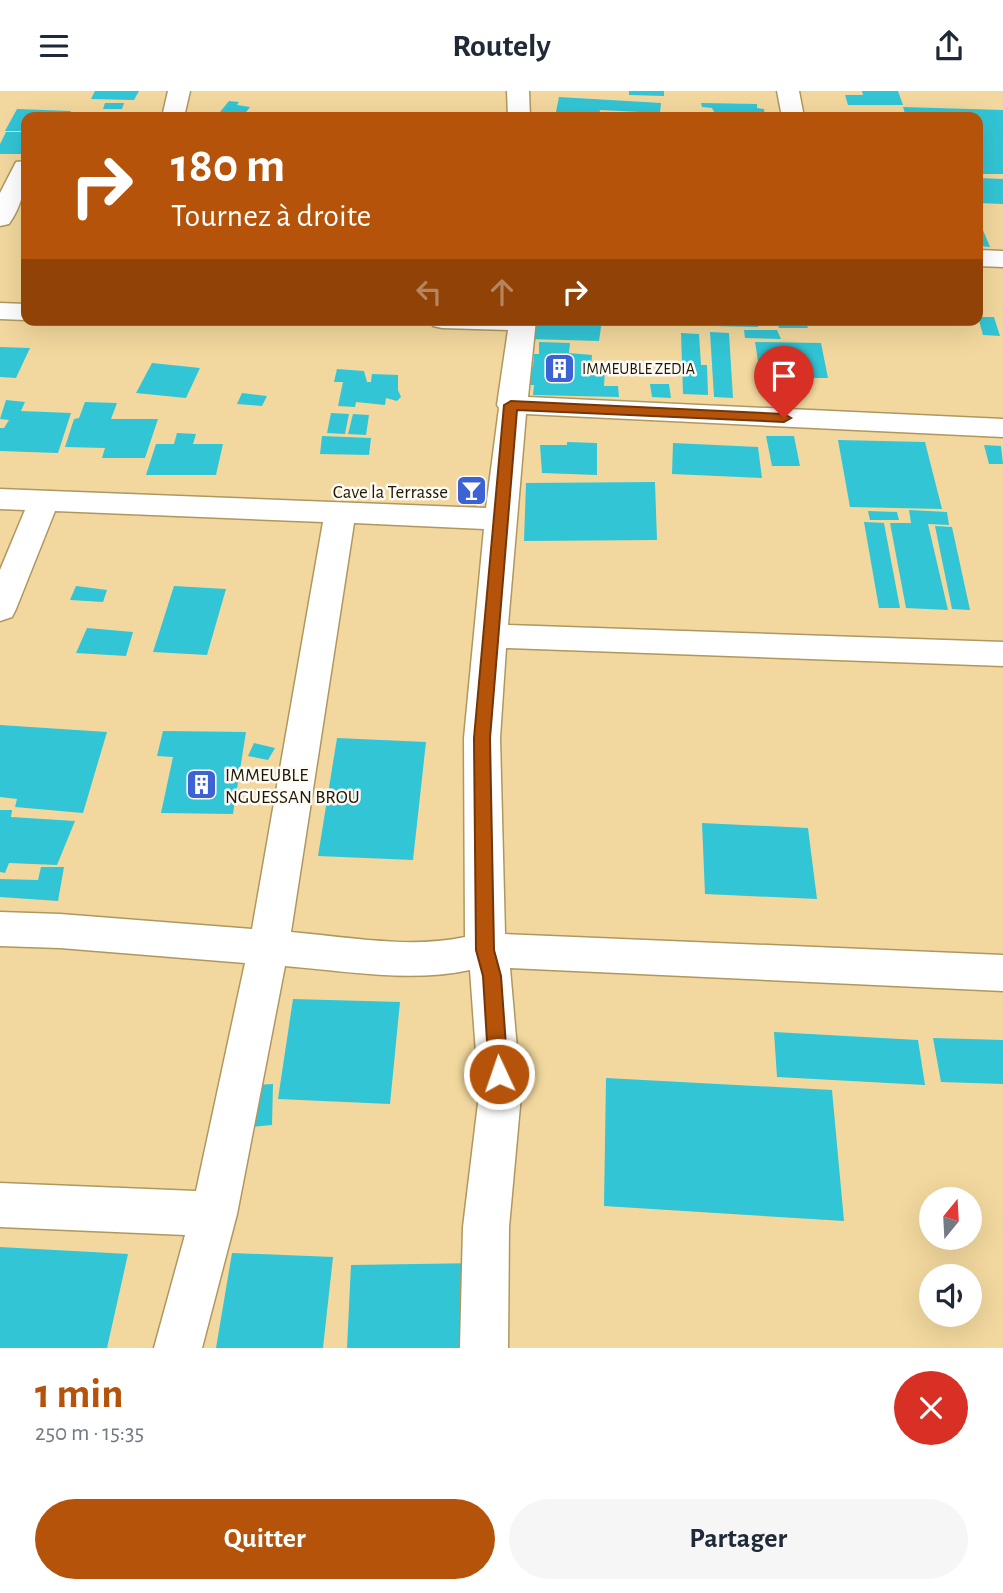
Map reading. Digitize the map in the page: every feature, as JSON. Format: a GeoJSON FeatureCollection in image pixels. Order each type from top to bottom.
{"type":"FeatureCollection","features":[{"type":"Feature","properties":{"kind":"street"},"geometry":{"type":"LineString","coordinates":[[174,112],[179,91]]}},
{"type":"Feature","properties":{"kind":"street"},"geometry":{"type":"LineString","coordinates":[[518,91],[519,112]]}},
{"type":"Feature","properties":{"kind":"street"},"geometry":{"type":"LineString","coordinates":[[788,91],[792,112]]}},
{"type":"Feature","properties":{"kind":"street"},"geometry":{"type":"LineString","coordinates":[[0,166],[21,167]]}},
{"type":"Feature","properties":{"kind":"street"},"geometry":{"type":"LineString","coordinates":[[0,219],[21,175]]}},
{"type":"Feature","properties":{"kind":"street"},"geometry":{"type":"LineString","coordinates":[[983,258],[1003,259]]}},
{"type":"Feature","properties":{"kind":"street"},"geometry":{"type":"LineString","coordinates":[[0,311],[21,312]]}},
{"type":"Feature","properties":{"kind":"street"},"geometry":{"type":"LineString","coordinates":[[484,1348],[486,1227],[500,1095],[492,976],[485,950],[482,738],[499,519],[522,326]]}},
{"type":"Feature","properties":{"kind":"street"},"geometry":{"type":"LineString","coordinates":[[511,405],[1003,428]]}},
{"type":"Feature","properties":{"kind":"street"},"geometry":{"type":"LineString","coordinates":[[0,499],[499,519]]}},
{"type":"Feature","properties":{"kind":"street"},"geometry":{"type":"LineString","coordinates":[[0,609],[44,501]]}},
{"type":"Feature","properties":{"kind":"street"},"geometry":{"type":"LineString","coordinates":[[178,1348],[214,1214],[268,950],[340,513]]}},
{"type":"Feature","properties":{"kind":"street"},"geometry":{"type":"LineString","coordinates":[[490,636],[1003,654]]}},
{"type":"Feature","properties":{"kind":"street"},"geometry":{"type":"LineString","coordinates":[[0,929],[60,931],[268,950],[407,959],[447,958],[485,950],[1003,973]]}},
{"type":"Feature","properties":{"kind":"street"},"geometry":{"type":"LineString","coordinates":[[0,1205],[214,1214]]}},
{"type":"Feature","properties":{"kind":"building"},"geometry":{"type":"Polygon","coordinates":[[[95,91],[139,91],[134,100],[91,99],[95,91]]]}},
{"type":"Feature","properties":{"kind":"building"},"geometry":{"type":"Polygon","coordinates":[[[629,91],[664,91],[664,96],[629,95],[629,91]]]}},
{"type":"Feature","properties":{"kind":"building"},"geometry":{"type":"Polygon","coordinates":[[[862,91],[898,91],[903,105],[848,105],[845,95],[863,95],[862,91]]]}},
{"type":"Feature","properties":{"kind":"building"},"geometry":{"type":"Polygon","coordinates":[[[559,97],[661,103],[660,112],[556,112],[559,97]]]}},
{"type":"Feature","properties":{"kind":"building"},"geometry":{"type":"Polygon","coordinates":[[[229,101],[250,107],[246,112],[220,112],[229,101]]]}},
{"type":"Feature","properties":{"kind":"building"},"geometry":{"type":"Polygon","coordinates":[[[105,103],[124,103],[122,109],[103,109],[105,103]]]}},
{"type":"Feature","properties":{"kind":"building"},"geometry":{"type":"Polygon","coordinates":[[[701,103],[757,104],[757,108],[764,109],[764,112],[714,112],[712,108],[702,107],[701,103]]]}},
{"type":"Feature","properties":{"kind":"building"},"geometry":{"type":"Polygon","coordinates":[[[903,107],[1003,110],[1003,174],[983,174],[983,112],[904,112],[903,107]]]}},
{"type":"Feature","properties":{"kind":"building"},"geometry":{"type":"Polygon","coordinates":[[[17,109],[71,111],[21,112],[21,131],[5,131],[17,109]]]}},
{"type":"Feature","properties":{"kind":"building"},"geometry":{"type":"Polygon","coordinates":[[[6,132],[21,132],[21,154],[0,154],[0,144],[6,132]]]}},
{"type":"Feature","properties":{"kind":"building"},"geometry":{"type":"Polygon","coordinates":[[[983,178],[1003,179],[1003,204],[983,203],[983,178]]]}},
{"type":"Feature","properties":{"kind":"building"},"geometry":{"type":"Polygon","coordinates":[[[983,230],[990,247],[983,246],[983,230]]]}},
{"type":"Feature","properties":{"kind":"building"},"geometry":{"type":"Polygon","coordinates":[[[983,317],[994,317],[1000,336],[983,335],[980,326],[983,326],[983,317]]]}},
{"type":"Feature","properties":{"kind":"building"},"geometry":{"type":"Polygon","coordinates":[[[529,326],[601,326],[599,341],[528,339],[529,326]]]}},
{"type":"Feature","properties":{"kind":"building"},"geometry":{"type":"Polygon","coordinates":[[[778,326],[808,328],[779,328],[778,326]]]}},
{"type":"Feature","properties":{"kind":"building"},"geometry":{"type":"Polygon","coordinates":[[[744,330],[777,330],[781,339],[745,338],[744,330]]]}},
{"type":"Feature","properties":{"kind":"building"},"geometry":{"type":"Polygon","coordinates":[[[710,332],[729,333],[733,398],[714,397],[710,332]]]}},
{"type":"Feature","properties":{"kind":"building"},"geometry":{"type":"Polygon","coordinates":[[[681,333],[699,334],[701,365],[707,365],[708,395],[683,394],[681,333]]]}},
{"type":"Feature","properties":{"kind":"building","name":"IMMEUBLE ZEDIA"},"geometry":{"type":"Polygon","coordinates":[[[539,342],[570,343],[569,353],[592,355],[591,370],[605,370],[604,386],[618,386],[619,397],[533,395],[534,385],[524,385],[526,367],[533,367],[534,354],[539,354],[539,342]]]}},
{"type":"Feature","properties":{"kind":"building"},"geometry":{"type":"Polygon","coordinates":[[[755,342],[821,343],[828,378],[798,378],[796,362],[758,361],[755,342]]]}},
{"type":"Feature","properties":{"kind":"building"},"geometry":{"type":"Polygon","coordinates":[[[0,347],[30,348],[16,378],[0,377],[0,347]]]}},
{"type":"Feature","properties":{"kind":"building"},"geometry":{"type":"Polygon","coordinates":[[[152,363],[200,368],[186,398],[136,393],[152,363]]]}},
{"type":"Feature","properties":{"kind":"building"},"geometry":{"type":"Polygon","coordinates":[[[337,369],[364,371],[367,382],[371,382],[372,374],[398,375],[401,397],[397,401],[386,398],[385,405],[356,402],[355,407],[338,406],[343,382],[334,382],[337,369]]]}},
{"type":"Feature","properties":{"kind":"building"},"geometry":{"type":"Polygon","coordinates":[[[650,384],[669,384],[671,398],[652,397],[650,384]]]}},
{"type":"Feature","properties":{"kind":"building"},"geometry":{"type":"Polygon","coordinates":[[[242,393],[267,396],[262,406],[237,404],[242,393]]]}},
{"type":"Feature","properties":{"kind":"building"},"geometry":{"type":"Polygon","coordinates":[[[6,400],[25,402],[21,411],[71,413],[58,453],[0,451],[0,428],[4,428],[9,420],[0,419],[6,400]]]}},
{"type":"Feature","properties":{"kind":"building"},"geometry":{"type":"Polygon","coordinates":[[[85,402],[117,403],[111,419],[158,419],[145,458],[102,458],[105,448],[65,447],[74,419],[79,418],[85,402]]]}},
{"type":"Feature","properties":{"kind":"building"},"geometry":{"type":"Polygon","coordinates":[[[331,413],[349,414],[345,434],[327,433],[331,413]]]}},
{"type":"Feature","properties":{"kind":"building"},"geometry":{"type":"Polygon","coordinates":[[[353,414],[369,415],[366,435],[348,434],[353,414]]]}},
{"type":"Feature","properties":{"kind":"building"},"geometry":{"type":"Polygon","coordinates":[[[177,433],[196,434],[193,444],[223,444],[216,475],[146,475],[156,444],[174,444],[177,433]]]}},
{"type":"Feature","properties":{"kind":"building"},"geometry":{"type":"Polygon","coordinates":[[[322,436],[371,438],[369,455],[320,454],[322,436]]]}},
{"type":"Feature","properties":{"kind":"building"},"geometry":{"type":"Polygon","coordinates":[[[766,436],[794,436],[800,466],[772,466],[766,436]]]}},
{"type":"Feature","properties":{"kind":"building"},"geometry":{"type":"Polygon","coordinates":[[[838,440],[925,442],[942,509],[850,507],[838,440]]]}},
{"type":"Feature","properties":{"kind":"building"},"geometry":{"type":"Polygon","coordinates":[[[567,442],[597,443],[597,475],[542,473],[540,445],[567,445],[567,442]]]}},
{"type":"Feature","properties":{"kind":"building"},"geometry":{"type":"Polygon","coordinates":[[[673,443],[758,447],[762,478],[672,474],[673,443]]]}},
{"type":"Feature","properties":{"kind":"building"},"geometry":{"type":"Polygon","coordinates":[[[984,445],[1001,446],[1003,464],[989,464],[984,445]]]}},
{"type":"Feature","properties":{"kind":"building"},"geometry":{"type":"Polygon","coordinates":[[[655,482],[657,540],[524,541],[526,483],[655,482]]]}},
{"type":"Feature","properties":{"kind":"building"},"geometry":{"type":"Polygon","coordinates":[[[475,497],[477,507],[463,508],[461,498],[475,497]]]}},
{"type":"Feature","properties":{"kind":"building"},"geometry":{"type":"Polygon","coordinates":[[[909,510],[947,512],[949,525],[928,524],[948,610],[906,608],[890,523],[911,523],[909,510]]]}},
{"type":"Feature","properties":{"kind":"building"},"geometry":{"type":"Polygon","coordinates":[[[868,511],[897,512],[899,520],[870,520],[868,511]]]}},
{"type":"Feature","properties":{"kind":"building"},"geometry":{"type":"Polygon","coordinates":[[[864,522],[884,523],[900,608],[879,608],[864,522]]]}},
{"type":"Feature","properties":{"kind":"building"},"geometry":{"type":"Polygon","coordinates":[[[935,526],[952,527],[970,610],[952,609],[935,526]]]}},
{"type":"Feature","properties":{"kind":"building"},"geometry":{"type":"Polygon","coordinates":[[[76,586],[107,590],[103,602],[70,600],[76,586]]]}},
{"type":"Feature","properties":{"kind":"building"},"geometry":{"type":"Polygon","coordinates":[[[174,586],[226,589],[207,655],[153,652],[174,586]]]}},
{"type":"Feature","properties":{"kind":"building"},"geometry":{"type":"Polygon","coordinates":[[[87,628],[133,632],[126,656],[76,653],[87,628]]]}},
{"type":"Feature","properties":{"kind":"building"},"geometry":{"type":"Polygon","coordinates":[[[0,725],[107,732],[83,813],[15,807],[17,799],[0,797],[0,725]]]}},
{"type":"Feature","properties":{"kind":"building","name":"IMMEUBLE NGUESSAN BROU"},"geometry":{"type":"Polygon","coordinates":[[[163,731],[246,732],[233,814],[161,813],[173,757],[157,756],[163,731]]]}},
{"type":"Feature","properties":{"kind":"building"},"geometry":{"type":"Polygon","coordinates":[[[337,738],[426,742],[413,860],[318,856],[337,738]]]}},
{"type":"Feature","properties":{"kind":"building"},"geometry":{"type":"Polygon","coordinates":[[[254,743],[275,748],[268,760],[248,756],[254,743]]]}},
{"type":"Feature","properties":{"kind":"building"},"geometry":{"type":"Polygon","coordinates":[[[0,810],[12,810],[11,817],[75,821],[57,865],[9,863],[5,873],[0,872],[0,810]]]}},
{"type":"Feature","properties":{"kind":"building"},"geometry":{"type":"Polygon","coordinates":[[[702,823],[808,828],[817,899],[705,894],[702,823]]]}},
{"type":"Feature","properties":{"kind":"building"},"geometry":{"type":"Polygon","coordinates":[[[41,867],[64,867],[58,901],[0,897],[0,879],[38,880],[41,867]]]}},
{"type":"Feature","properties":{"kind":"building"},"geometry":{"type":"Polygon","coordinates":[[[293,999],[400,1002],[390,1104],[278,1099],[293,999]]]}},
{"type":"Feature","properties":{"kind":"building"},"geometry":{"type":"Polygon","coordinates":[[[774,1032],[918,1040],[925,1085],[777,1077],[774,1032]]]}},
{"type":"Feature","properties":{"kind":"building"},"geometry":{"type":"Polygon","coordinates":[[[933,1038],[1003,1040],[1003,1084],[941,1082],[933,1038]]]}},
{"type":"Feature","properties":{"kind":"building"},"geometry":{"type":"Polygon","coordinates":[[[606,1078],[832,1090],[844,1221],[604,1206],[606,1078]]]}},
{"type":"Feature","properties":{"kind":"building"},"geometry":{"type":"Polygon","coordinates":[[[273,1084],[272,1125],[252,1127],[253,1085],[273,1084]]]}},
{"type":"Feature","properties":{"kind":"building"},"geometry":{"type":"Polygon","coordinates":[[[0,1247],[128,1254],[107,1348],[0,1348],[0,1247]]]}},
{"type":"Feature","properties":{"kind":"building"},"geometry":{"type":"Polygon","coordinates":[[[232,1253],[333,1257],[323,1348],[216,1348],[232,1253]]]}},
{"type":"Feature","properties":{"kind":"building"},"geometry":{"type":"Polygon","coordinates":[[[481,1263],[481,1348],[347,1348],[351,1265],[481,1263]]]}},
{"type":"Feature","properties":{"kind":"place","name":"IMMEUBLE ZEDIA"},"geometry":{"type":"Point","coordinates":[559,368]}},
{"type":"Feature","properties":{"kind":"place","name":"Cave la Terrasse"},"geometry":{"type":"Point","coordinates":[471,491]}},
{"type":"Feature","properties":{"kind":"place","name":"IMMEUBLE NGUESSAN BROU"},"geometry":{"type":"Point","coordinates":[202,785]}},
{"type":"Feature","properties":{"kind":"route"},"geometry":{"type":"LineString","coordinates":[[499,1074],[492,976],[485,950],[482,738],[511,405],[784,418]]}}]}
